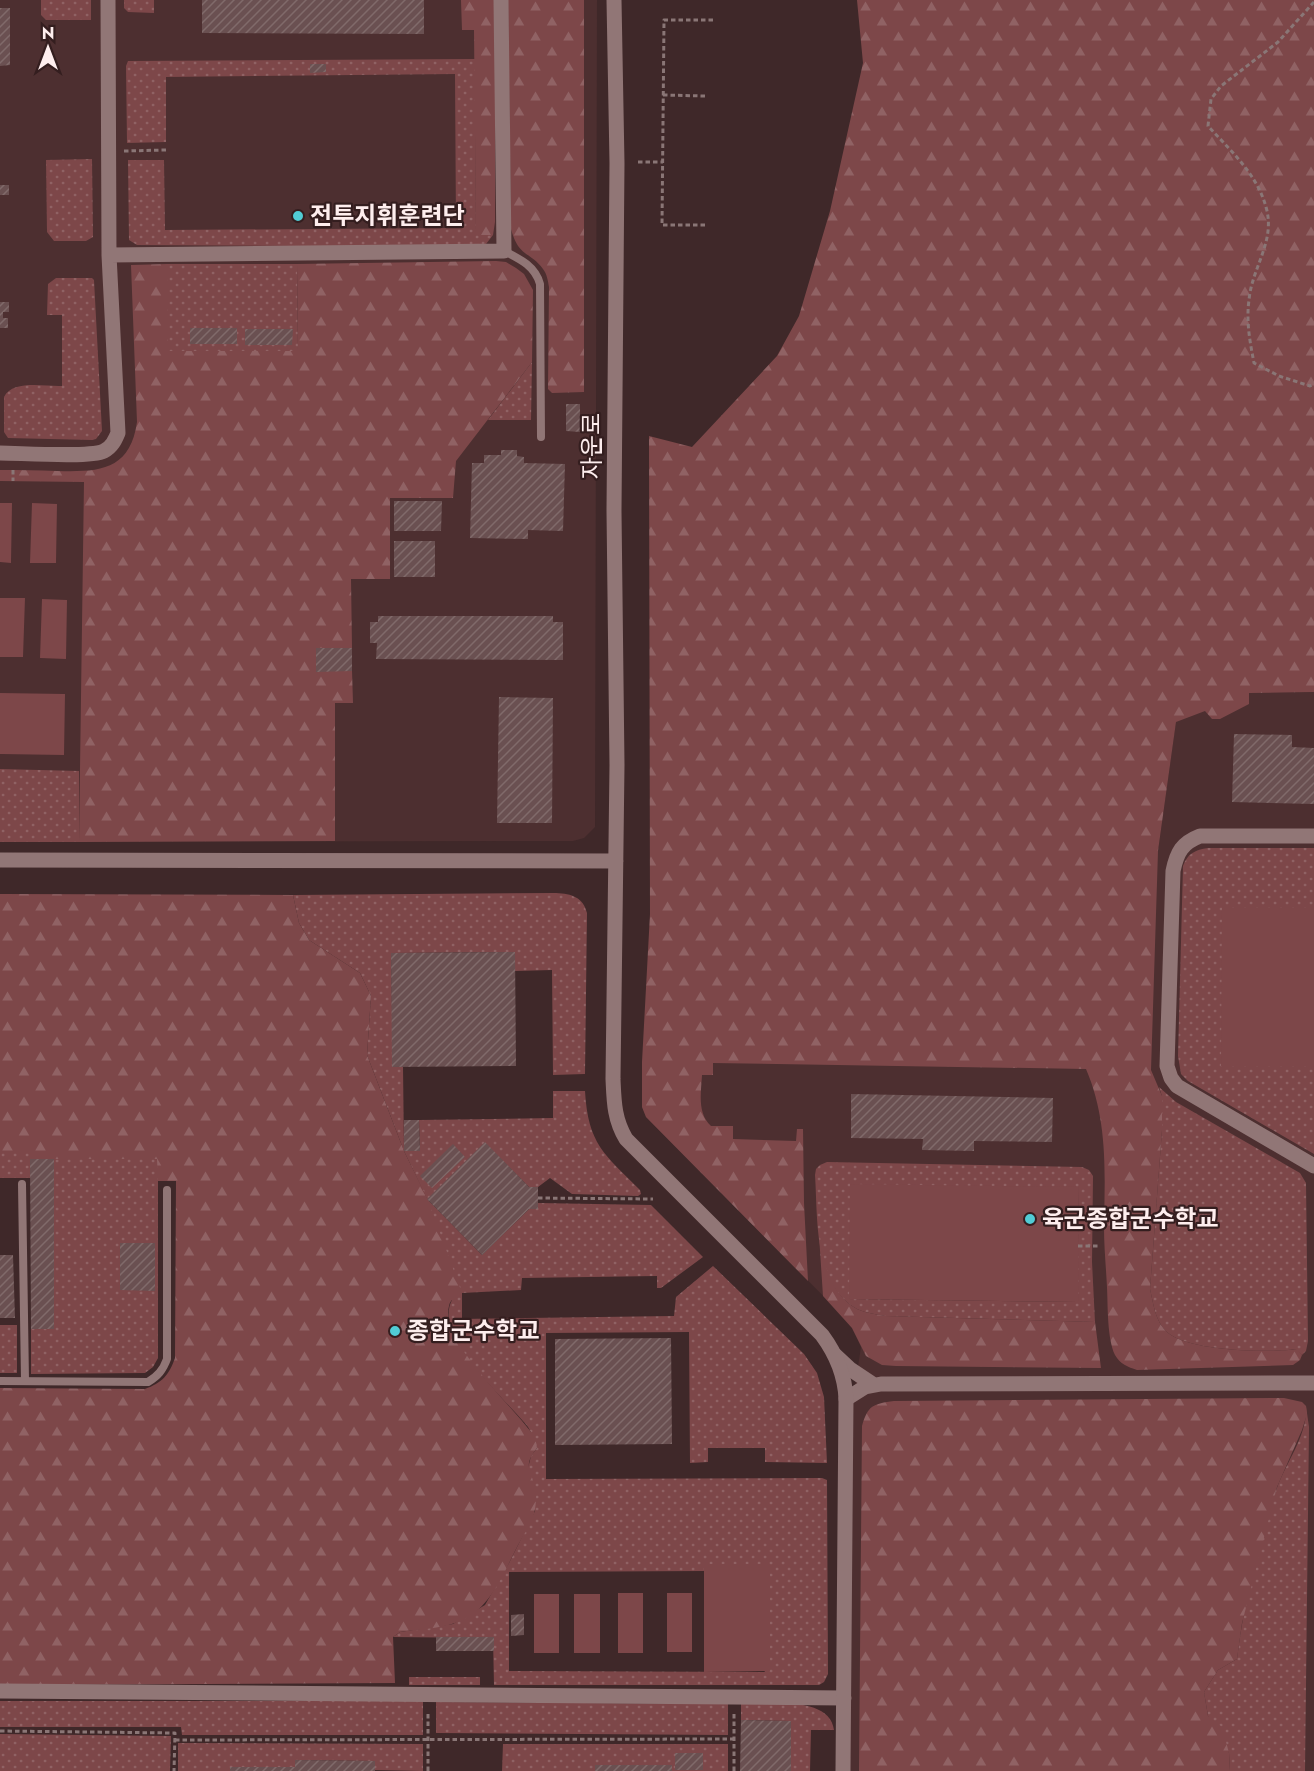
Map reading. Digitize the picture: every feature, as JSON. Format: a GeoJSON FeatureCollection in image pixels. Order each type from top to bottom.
{"type":"FeatureCollection","features":[{"type":"Feature","properties":{"kind":"street"},"geometry":{"type":"LineString","coordinates":[[0,453],[88,454],[103,452],[114,443],[118,433],[110,255],[108,0]]}},
{"type":"Feature","properties":{"kind":"street"},"geometry":{"type":"LineString","coordinates":[[110,255],[504,251],[501,0]]}},
{"type":"Feature","properties":{"kind":"street","name":"자운로"},"geometry":{"type":"LineString","coordinates":[[614,0],[617,163],[614,511],[617,755],[613,1079],[615,1112],[618,1126],[626,1139],[822,1335],[835,1355]]}},
{"type":"Feature","properties":{"kind":"street"},"geometry":{"type":"LineString","coordinates":[[1314,836],[1200,836],[1188,841],[1180,848],[1173,871],[1167,1066],[1177,1086],[1314,1166]]}},
{"type":"Feature","properties":{"kind":"street"},"geometry":{"type":"LineString","coordinates":[[0,860],[616,861]]}},
{"type":"Feature","properties":{"kind":"street"},"geometry":{"type":"LineString","coordinates":[[835,1355],[850,1369],[874,1385]]}},
{"type":"Feature","properties":{"kind":"street"},"geometry":{"type":"LineString","coordinates":[[835,1355],[844,1382],[846,1399],[843,1771]]}},
{"type":"Feature","properties":{"kind":"street"},"geometry":{"type":"LineString","coordinates":[[846,1399],[858,1390],[874,1385],[1314,1383]]}},
{"type":"Feature","properties":{"kind":"street"},"geometry":{"type":"LineString","coordinates":[[0,1691],[844,1698]]}},
{"type":"Feature","properties":{"kind":"lane"},"geometry":{"type":"LineString","coordinates":[[504,251],[522,260],[532,269],[538,276],[540,284],[541,437]]}},
{"type":"Feature","properties":{"kind":"lane"},"geometry":{"type":"LineString","coordinates":[[22,1184],[25,1381]]}},
{"type":"Feature","properties":{"kind":"lane"},"geometry":{"type":"LineString","coordinates":[[0,1381],[148,1382],[157,1376],[163,1369],[166,1359],[166,1190]]}},
{"type":"Feature","properties":{"kind":"path"},"geometry":{"type":"LineString","coordinates":[[1314,2],[1278,42],[1221,86],[1211,99],[1208,126],[1250,172],[1267,208],[1268,240],[1249,297],[1247,328],[1254,363],[1279,376],[1310,386],[1314,384]]}},
{"type":"Feature","properties":{"kind":"path"},"geometry":{"type":"LineString","coordinates":[[705,225],[662,225],[664,20],[715,20]]}},
{"type":"Feature","properties":{"kind":"path"},"geometry":{"type":"LineString","coordinates":[[663,95],[705,96]]}},
{"type":"Feature","properties":{"kind":"path"},"geometry":{"type":"LineString","coordinates":[[124,151],[166,150]]}},
{"type":"Feature","properties":{"kind":"path"},"geometry":{"type":"LineString","coordinates":[[638,162],[663,162]]}},
{"type":"Feature","properties":{"kind":"path"},"geometry":{"type":"LineString","coordinates":[[13,465],[13,481]]}},
{"type":"Feature","properties":{"kind":"path"},"geometry":{"type":"LineString","coordinates":[[538,1198],[653,1199]]}},
{"type":"Feature","properties":{"kind":"path"},"geometry":{"type":"LineString","coordinates":[[1078,1246],[1099,1246]]}},
{"type":"Feature","properties":{"kind":"path"},"geometry":{"type":"LineString","coordinates":[[428,1694],[428,1771]]}},
{"type":"Feature","properties":{"kind":"path"},"geometry":{"type":"LineString","coordinates":[[734,1697],[734,1771]]}},
{"type":"Feature","properties":{"kind":"path"},"geometry":{"type":"LineString","coordinates":[[0,1731],[175,1733],[174,1771]]}},
{"type":"Feature","properties":{"kind":"path"},"geometry":{"type":"LineString","coordinates":[[175,1740],[734,1739]]}},
{"type":"Feature","properties":{"kind":"shaded area","name":"전투지휘훈련단"},"geometry":{"type":"Polygon","coordinates":[[[0,0],[597,0],[595,827],[584,838],[573,841],[0,842],[0,0]]]}},
{"type":"Feature","properties":{"kind":"shaded area","name":"육군종합군수학교"},"geometry":{"type":"Polygon","coordinates":[[[1314,692],[1314,1771],[849,1771],[852,1405],[861,1347],[852,1328],[841,1314],[646,1117],[642,1107],[642,1062],[767,1063],[1158,851],[1176,721],[1249,693],[1314,692]]]}},
{"type":"Feature","properties":{"kind":"green space"},"geometry":{"type":"Polygon","coordinates":[[[41,0],[91,0],[91,20],[46,20],[41,15],[41,0]]]}},
{"type":"Feature","properties":{"kind":"green space"},"geometry":{"type":"Polygon","coordinates":[[[124,0],[154,0],[154,13],[128,12],[124,8],[124,0]]]}},
{"type":"Feature","properties":{"kind":"green space"},"geometry":{"type":"Polygon","coordinates":[[[461,0],[495,0],[495,222],[493,235],[476,235],[474,30],[462,30],[461,0]]]}},
{"type":"Feature","properties":{"kind":"green space"},"geometry":{"type":"Polygon","coordinates":[[[508,0],[584,0],[584,392],[552,393],[548,389],[548,280],[538,263],[521,250],[511,229],[508,0]]]}},
{"type":"Feature","properties":{"kind":"green space"},"geometry":{"type":"Polygon","coordinates":[[[857,0],[1314,0],[1314,692],[1249,693],[1249,704],[1220,719],[1212,719],[1205,711],[1176,722],[1158,851],[1151,1070],[1162,1096],[1162,1130],[1150,1289],[1158,1320],[1174,1337],[1207,1346],[1267,1351],[1297,1349],[1302,1355],[1300,1360],[1293,1365],[1137,1370],[1124,1365],[1117,1358],[1112,1348],[1108,1322],[1102,1127],[1086,1069],[713,1063],[713,1075],[702,1075],[701,1096],[704,1115],[711,1126],[733,1126],[733,1139],[796,1141],[797,1129],[803,1129],[808,1281],[646,1117],[642,1107],[642,1062],[650,914],[649,436],[692,447],[777,356],[799,316],[830,211],[863,63],[857,0]]]}},
{"type":"Feature","properties":{"kind":"green space"},"geometry":{"type":"Polygon","coordinates":[[[475,59],[476,234],[493,235],[486,244],[478,247],[137,245],[129,240],[128,160],[164,160],[165,230],[456,228],[455,74],[166,77],[166,142],[127,143],[126,66],[128,61],[475,59]]]}},
{"type":"Feature","properties":{"kind":"green space"},"geometry":{"type":"Polygon","coordinates":[[[92,159],[93,237],[86,241],[54,241],[47,232],[46,160],[92,159]]]}},
{"type":"Feature","properties":{"kind":"green space"},"geometry":{"type":"Polygon","coordinates":[[[506,262],[524,274],[533,290],[532,362],[456,461],[453,498],[390,498],[390,579],[351,579],[352,648],[317,671],[352,671],[353,703],[335,703],[335,841],[79,842],[84,482],[0,481],[0,470],[86,471],[99,469],[120,459],[127,450],[137,422],[131,265],[167,264],[168,351],[298,351],[297,264],[506,262]]]}},
{"type":"Feature","properties":{"kind":"green space"},"geometry":{"type":"Polygon","coordinates":[[[167,264],[297,264],[298,351],[167,351],[167,264]]]}},
{"type":"Feature","properties":{"kind":"green space"},"geometry":{"type":"Polygon","coordinates":[[[56,278],[92,278],[94,280],[102,431],[96,439],[92,440],[8,438],[4,432],[4,397],[8,391],[30,385],[62,386],[62,315],[47,315],[48,284],[56,278]]]}},
{"type":"Feature","properties":{"kind":"green space"},"geometry":{"type":"Polygon","coordinates":[[[532,362],[531,420],[488,420],[532,362]]]}},
{"type":"Feature","properties":{"kind":"green space"},"geometry":{"type":"Polygon","coordinates":[[[0,503],[12,503],[11,563],[0,562],[0,503]]]}},
{"type":"Feature","properties":{"kind":"green space"},"geometry":{"type":"Polygon","coordinates":[[[32,503],[57,504],[56,563],[30,563],[32,503]]]}},
{"type":"Feature","properties":{"kind":"green space"},"geometry":{"type":"Polygon","coordinates":[[[0,598],[25,598],[23,657],[0,657],[0,598]]]}},
{"type":"Feature","properties":{"kind":"green space"},"geometry":{"type":"Polygon","coordinates":[[[42,599],[67,600],[66,659],[40,658],[42,599]]]}},
{"type":"Feature","properties":{"kind":"green space"},"geometry":{"type":"Polygon","coordinates":[[[0,693],[65,694],[64,755],[0,754],[0,693]]]}},
{"type":"Feature","properties":{"kind":"green space"},"geometry":{"type":"Polygon","coordinates":[[[0,769],[79,771],[79,842],[0,842],[0,769]]]}},
{"type":"Feature","properties":{"kind":"green space"},"geometry":{"type":"Polygon","coordinates":[[[1208,848],[1314,848],[1314,908],[1222,908],[1222,1066],[1314,1066],[1314,1154],[1188,1081],[1181,1074],[1178,1056],[1183,866],[1192,853],[1208,848]]]}},
{"type":"Feature","properties":{"kind":"green space"},"geometry":{"type":"Polygon","coordinates":[[[556,893],[567,894],[583,903],[587,913],[585,1074],[553,1075],[552,970],[515,971],[514,952],[391,953],[393,1067],[403,1067],[404,1151],[367,1055],[371,996],[360,973],[309,940],[299,923],[293,895],[556,893]]]}},
{"type":"Feature","properties":{"kind":"green space"},"geometry":{"type":"Polygon","coordinates":[[[0,894],[293,895],[299,923],[309,940],[360,973],[371,996],[367,1055],[404,1151],[428,1200],[462,1293],[454,1298],[449,1306],[449,1321],[467,1356],[536,1439],[537,1448],[529,1463],[536,1491],[534,1514],[492,1594],[476,1611],[455,1623],[442,1627],[400,1632],[393,1637],[395,1683],[0,1685],[0,1388],[145,1389],[164,1378],[175,1358],[176,1181],[158,1181],[157,1159],[30,1159],[30,1151],[0,1151],[0,894]]]}},
{"type":"Feature","properties":{"kind":"green space"},"geometry":{"type":"Polygon","coordinates":[[[1222,908],[1314,908],[1314,1066],[1221,1066],[1222,908]]]}},
{"type":"Feature","properties":{"kind":"green space"},"geometry":{"type":"Polygon","coordinates":[[[1159,1087],[1176,1102],[1300,1173],[1306,1183],[1308,1341],[1306,1351],[1302,1355],[1296,1349],[1267,1351],[1227,1349],[1188,1342],[1174,1337],[1158,1320],[1150,1289],[1162,1130],[1162,1096],[1159,1087]]]}},
{"type":"Feature","properties":{"kind":"green space"},"geometry":{"type":"Polygon","coordinates":[[[553,1091],[585,1091],[594,1136],[608,1157],[640,1190],[641,1194],[638,1196],[572,1194],[550,1178],[538,1187],[529,1187],[485,1143],[428,1200],[482,1255],[529,1209],[538,1209],[538,1203],[651,1205],[703,1257],[661,1288],[657,1288],[657,1276],[522,1278],[521,1290],[462,1293],[462,1319],[674,1316],[676,1297],[713,1266],[804,1354],[817,1373],[824,1397],[827,1463],[765,1462],[765,1448],[708,1448],[708,1462],[690,1463],[689,1332],[546,1333],[546,1479],[822,1478],[827,1480],[828,1674],[824,1682],[819,1685],[494,1685],[493,1638],[393,1637],[400,1632],[453,1624],[485,1605],[535,1511],[535,1487],[530,1479],[528,1468],[531,1456],[537,1448],[528,1427],[489,1385],[452,1332],[449,1315],[452,1300],[427,1199],[404,1151],[420,1151],[419,1120],[553,1118],[553,1091]],[[704,1571],[509,1572],[509,1671],[765,1672],[704,1571]]]}},
{"type":"Feature","properties":{"kind":"green space"},"geometry":{"type":"Polygon","coordinates":[[[0,1151],[30,1151],[31,1178],[0,1178],[0,1151]]]}},
{"type":"Feature","properties":{"kind":"green space"},"geometry":{"type":"Polygon","coordinates":[[[54,1159],[158,1159],[158,1358],[153,1367],[145,1373],[31,1374],[31,1329],[54,1329],[54,1159]]]}},
{"type":"Feature","properties":{"kind":"green space"},"geometry":{"type":"Polygon","coordinates":[[[827,1162],[1082,1167],[1089,1170],[1093,1176],[1092,1262],[1095,1322],[885,1316],[857,1309],[843,1298],[832,1284],[825,1267],[818,1230],[815,1175],[820,1165],[827,1162]],[[1079,1187],[849,1299],[1077,1302],[1079,1187]]]}},
{"type":"Feature","properties":{"kind":"green space"},"geometry":{"type":"Polygon","coordinates":[[[850,1184],[1079,1187],[1078,1302],[849,1299],[850,1184]]]}},
{"type":"Feature","properties":{"kind":"green space"},"geometry":{"type":"Polygon","coordinates":[[[819,1235],[826,1267],[834,1286],[848,1303],[857,1309],[885,1316],[1095,1322],[1101,1368],[882,1365],[866,1356],[852,1328],[823,1296],[819,1235]]]}},
{"type":"Feature","properties":{"kind":"green space"},"geometry":{"type":"Polygon","coordinates":[[[0,1325],[17,1325],[17,1373],[0,1373],[0,1325]]]}},
{"type":"Feature","properties":{"kind":"green space"},"geometry":{"type":"Polygon","coordinates":[[[1284,1398],[1302,1402],[1306,1406],[1307,1414],[1277,1487],[1242,1623],[1237,1659],[1218,1670],[1204,1692],[1208,1716],[1222,1727],[1229,1753],[1230,1771],[859,1771],[862,1426],[872,1407],[894,1401],[1284,1398]]]}},
{"type":"Feature","properties":{"kind":"green space"},"geometry":{"type":"Polygon","coordinates":[[[1306,1406],[1309,1427],[1305,1771],[1230,1771],[1229,1753],[1208,1716],[1204,1692],[1218,1670],[1237,1659],[1258,1551],[1277,1488],[1304,1427],[1306,1406]]]}},
{"type":"Feature","properties":{"kind":"green space"},"geometry":{"type":"Polygon","coordinates":[[[704,1564],[770,1564],[770,1671],[704,1672],[704,1564]]]}},
{"type":"Feature","properties":{"kind":"green space"},"geometry":{"type":"Polygon","coordinates":[[[618,1593],[643,1593],[643,1653],[618,1653],[618,1593]]]}},
{"type":"Feature","properties":{"kind":"green space"},"geometry":{"type":"Polygon","coordinates":[[[667,1593],[692,1593],[692,1652],[667,1652],[667,1593]]]}},
{"type":"Feature","properties":{"kind":"green space"},"geometry":{"type":"Polygon","coordinates":[[[534,1594],[559,1594],[559,1653],[534,1653],[534,1594]]]}},
{"type":"Feature","properties":{"kind":"green space"},"geometry":{"type":"Polygon","coordinates":[[[574,1594],[600,1594],[600,1653],[574,1653],[574,1594]]]}},
{"type":"Feature","properties":{"kind":"green space"},"geometry":{"type":"Polygon","coordinates":[[[409,1677],[480,1677],[480,1685],[409,1685],[409,1677]]]}},
{"type":"Feature","properties":{"kind":"green space"},"geometry":{"type":"Polygon","coordinates":[[[0,1701],[423,1701],[423,1735],[182,1735],[181,1727],[0,1727],[0,1701]]]}},
{"type":"Feature","properties":{"kind":"green space"},"geometry":{"type":"Polygon","coordinates":[[[436,1702],[728,1704],[728,1735],[436,1733],[436,1702]]]}},
{"type":"Feature","properties":{"kind":"green space"},"geometry":{"type":"Polygon","coordinates":[[[780,1703],[809,1706],[821,1711],[830,1719],[834,1730],[811,1730],[810,1771],[791,1771],[791,1721],[741,1720],[741,1704],[780,1703]]]}},
{"type":"Feature","properties":{"kind":"green space"},"geometry":{"type":"Polygon","coordinates":[[[0,1734],[171,1736],[170,1771],[0,1771],[0,1734]]]}},
{"type":"Feature","properties":{"kind":"green space"},"geometry":{"type":"Polygon","coordinates":[[[178,1743],[423,1744],[423,1771],[375,1770],[375,1761],[296,1760],[295,1767],[231,1767],[230,1771],[178,1771],[178,1743]]]}},
{"type":"Feature","properties":{"kind":"green space"},"geometry":{"type":"Polygon","coordinates":[[[503,1744],[728,1744],[728,1771],[672,1771],[672,1765],[595,1765],[595,1771],[502,1771],[503,1744]]]}},
{"type":"Feature","properties":{"kind":"building"},"geometry":{"type":"Polygon","coordinates":[[[202,0],[424,0],[424,34],[202,33],[202,0]]]}},
{"type":"Feature","properties":{"kind":"building"},"geometry":{"type":"Polygon","coordinates":[[[0,8],[10,8],[10,65],[0,66],[0,8]]]}},
{"type":"Feature","properties":{"kind":"building"},"geometry":{"type":"Polygon","coordinates":[[[310,64],[326,64],[326,72],[310,73],[310,64]]]}},
{"type":"Feature","properties":{"kind":"building"},"geometry":{"type":"Polygon","coordinates":[[[0,185],[9,185],[9,195],[0,195],[0,185]]]}},
{"type":"Feature","properties":{"kind":"building"},"geometry":{"type":"Polygon","coordinates":[[[0,302],[9,302],[9,312],[3,312],[3,318],[8,318],[8,328],[0,328],[0,302]]]}},
{"type":"Feature","properties":{"kind":"building"},"geometry":{"type":"Polygon","coordinates":[[[190,328],[237,328],[237,344],[190,344],[190,328]]]}},
{"type":"Feature","properties":{"kind":"building"},"geometry":{"type":"Polygon","coordinates":[[[245,329],[293,329],[292,345],[245,345],[245,329]]]}},
{"type":"Feature","properties":{"kind":"building"},"geometry":{"type":"Polygon","coordinates":[[[566,404],[580,404],[580,432],[566,431],[566,404]]]}},
{"type":"Feature","properties":{"kind":"building"},"geometry":{"type":"Polygon","coordinates":[[[501,450],[517,450],[517,456],[524,457],[524,463],[565,464],[563,531],[528,530],[528,539],[470,538],[472,463],[484,463],[484,455],[501,455],[501,450]]]}},
{"type":"Feature","properties":{"kind":"building"},"geometry":{"type":"Polygon","coordinates":[[[394,501],[442,501],[441,531],[394,531],[394,501]]]}},
{"type":"Feature","properties":{"kind":"building"},"geometry":{"type":"Polygon","coordinates":[[[394,541],[435,541],[435,577],[394,577],[394,541]]]}},
{"type":"Feature","properties":{"kind":"building"},"geometry":{"type":"Polygon","coordinates":[[[378,616],[553,616],[553,622],[563,622],[563,660],[376,659],[377,643],[370,643],[370,622],[378,622],[378,616]]]}},
{"type":"Feature","properties":{"kind":"building"},"geometry":{"type":"Polygon","coordinates":[[[316,648],[352,648],[352,671],[316,672],[316,648]]]}},
{"type":"Feature","properties":{"kind":"building"},"geometry":{"type":"Polygon","coordinates":[[[499,697],[553,698],[552,823],[497,823],[499,697]]]}},
{"type":"Feature","properties":{"kind":"building"},"geometry":{"type":"Polygon","coordinates":[[[1234,734],[1292,735],[1292,747],[1314,748],[1314,804],[1232,802],[1234,734]]]}},
{"type":"Feature","properties":{"kind":"building"},"geometry":{"type":"Polygon","coordinates":[[[515,952],[516,1066],[392,1067],[391,953],[515,952]]]}},
{"type":"Feature","properties":{"kind":"building"},"geometry":{"type":"Polygon","coordinates":[[[851,1094],[1053,1098],[1052,1142],[974,1141],[974,1151],[922,1150],[923,1139],[851,1138],[851,1094]]]}},
{"type":"Feature","properties":{"kind":"building"},"geometry":{"type":"Polygon","coordinates":[[[404,1120],[419,1120],[420,1151],[404,1151],[404,1120]]]}},
{"type":"Feature","properties":{"kind":"building"},"geometry":{"type":"Polygon","coordinates":[[[485,1142],[529,1187],[538,1187],[538,1209],[529,1209],[482,1255],[427,1199],[485,1142]]]}},
{"type":"Feature","properties":{"kind":"building"},"geometry":{"type":"Polygon","coordinates":[[[453,1144],[465,1157],[432,1188],[420,1176],[453,1144]]]}},
{"type":"Feature","properties":{"kind":"building"},"geometry":{"type":"Polygon","coordinates":[[[30,1159],[54,1159],[54,1329],[31,1329],[30,1159]]]}},
{"type":"Feature","properties":{"kind":"building"},"geometry":{"type":"Polygon","coordinates":[[[120,1243],[155,1243],[155,1291],[120,1290],[120,1243]]]}},
{"type":"Feature","properties":{"kind":"building"},"geometry":{"type":"Polygon","coordinates":[[[0,1255],[13,1255],[15,1318],[0,1318],[0,1255]]]}},
{"type":"Feature","properties":{"kind":"building"},"geometry":{"type":"Polygon","coordinates":[[[671,1338],[672,1444],[555,1445],[555,1339],[671,1338]]]}},
{"type":"Feature","properties":{"kind":"building"},"geometry":{"type":"Polygon","coordinates":[[[524,1614],[524,1635],[511,1636],[511,1615],[524,1614]]]}},
{"type":"Feature","properties":{"kind":"building"},"geometry":{"type":"Polygon","coordinates":[[[436,1637],[494,1637],[494,1651],[436,1651],[436,1637]]]}},
{"type":"Feature","properties":{"kind":"building"},"geometry":{"type":"Polygon","coordinates":[[[741,1720],[791,1721],[791,1771],[740,1771],[741,1720]]]}},
{"type":"Feature","properties":{"kind":"building"},"geometry":{"type":"Polygon","coordinates":[[[675,1753],[703,1753],[703,1770],[675,1770],[675,1753]]]}},
{"type":"Feature","properties":{"kind":"building"},"geometry":{"type":"Polygon","coordinates":[[[295,1760],[375,1761],[375,1771],[230,1771],[230,1767],[295,1767],[295,1760]]]}},
{"type":"Feature","properties":{"kind":"building"},"geometry":{"type":"Polygon","coordinates":[[[595,1765],[672,1765],[672,1771],[595,1771],[595,1765]]]}},
{"type":"Feature","properties":{"kind":"place","name":"전투지휘훈련단"},"geometry":{"type":"Point","coordinates":[298,216]}},
{"type":"Feature","properties":{"kind":"place","name":"육군종합군수학교"},"geometry":{"type":"Point","coordinates":[1030,1219]}},
{"type":"Feature","properties":{"kind":"place","name":"종합군수학교"},"geometry":{"type":"Point","coordinates":[395,1331]}}]}
